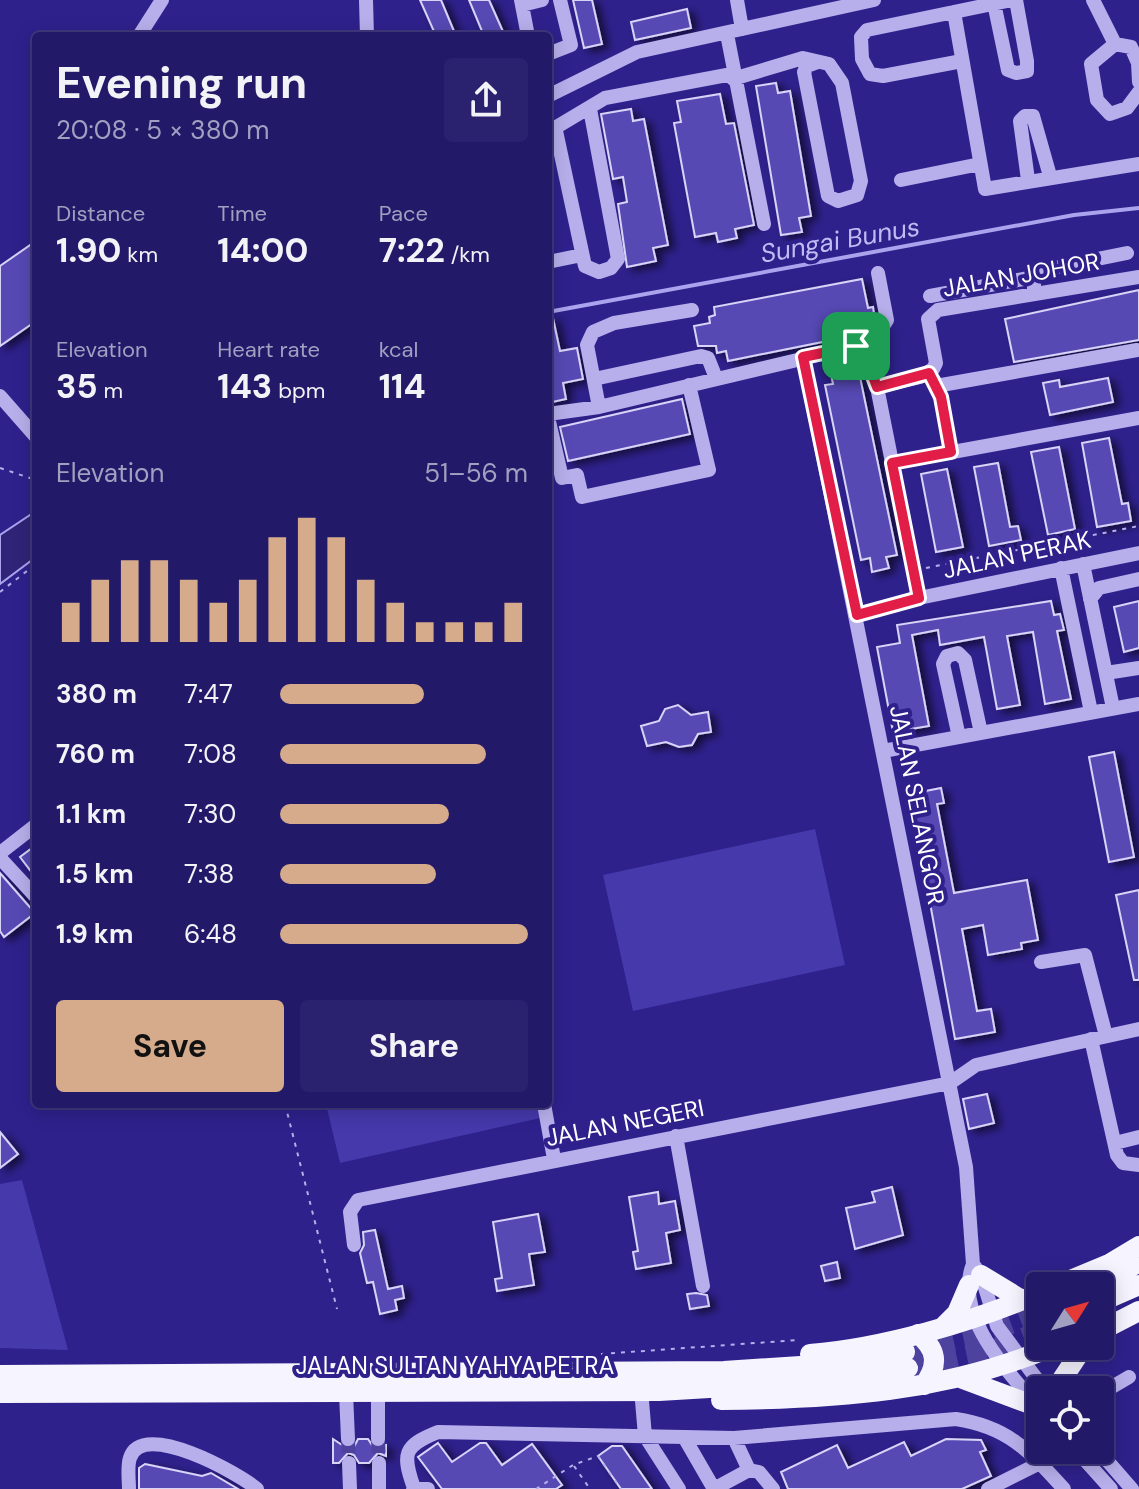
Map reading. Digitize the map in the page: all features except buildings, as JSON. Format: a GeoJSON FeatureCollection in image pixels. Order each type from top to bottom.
{"type":"FeatureCollection","features":[{"type":"Feature","properties":{"kind":"main road"},"geometry":{"type":"LineString","coordinates":[[1090,1272],[1139,1246]]}},
{"type":"Feature","properties":{"kind":"main road"},"geometry":{"type":"LineString","coordinates":[[1114,1277],[1139,1262]]}},
{"type":"Feature","properties":{"kind":"main road"},"geometry":{"type":"LineString","coordinates":[[944,1326],[957,1313],[974,1275],[1026,1294]]}},
{"type":"Feature","properties":{"kind":"main road"},"geometry":{"type":"LineString","coordinates":[[1114,1296],[1139,1285]]}},
{"type":"Feature","properties":{"kind":"main road"},"geometry":{"type":"LineString","coordinates":[[601,1362],[815,1353],[918,1334],[1026,1298]]}},
{"type":"Feature","properties":{"kind":"main road"},"geometry":{"type":"LineString","coordinates":[[1114,1324],[1139,1311]]}},
{"type":"Feature","properties":{"kind":"main road"},"geometry":{"type":"LineString","coordinates":[[918,1334],[931,1347],[935,1358],[932,1374],[924,1385]]}},
{"type":"Feature","properties":{"kind":"main road"},"geometry":{"type":"LineString","coordinates":[[594,1391],[642,1401],[829,1399],[960,1378],[1026,1357]]}},
{"type":"Feature","properties":{"kind":"main road","name":"JALAN SULTAN YAHYA PETRA"},"geometry":{"type":"LineString","coordinates":[[0,1375],[91,1385],[346,1393],[594,1391],[847,1380],[906,1360],[724,1371],[601,1362],[91,1385],[0,1393]]}},
{"type":"Feature","properties":{"kind":"main road"},"geometry":{"type":"LineString","coordinates":[[960,1378],[1026,1398]]}},
{"type":"Feature","properties":{"kind":"street"},"geometry":{"type":"LineString","coordinates":[[142,32],[162,0]]}},
{"type":"Feature","properties":{"kind":"street"},"geometry":{"type":"LineString","coordinates":[[366,0],[367,32]]}},
{"type":"Feature","properties":{"kind":"street"},"geometry":{"type":"LineString","coordinates":[[527,32],[521,2],[542,0]]}},
{"type":"Feature","properties":{"kind":"street"},"geometry":{"type":"LineString","coordinates":[[552,52],[571,45],[560,0]]}},
{"type":"Feature","properties":{"kind":"street"},"geometry":{"type":"LineString","coordinates":[[552,94],[637,52],[874,0]]}},
{"type":"Feature","properties":{"kind":"street"},"geometry":{"type":"LineString","coordinates":[[962,61],[883,76],[870,74],[862,59],[861,37],[867,30],[994,3],[1014,0],[1027,71],[1016,73],[1008,70],[994,3]]}},
{"type":"Feature","properties":{"kind":"street"},"geometry":{"type":"LineString","coordinates":[[1093,0],[1115,44]]}},
{"type":"Feature","properties":{"kind":"street"},"geometry":{"type":"LineString","coordinates":[[739,1],[733,76],[764,224]]}},
{"type":"Feature","properties":{"kind":"street"},"geometry":{"type":"LineString","coordinates":[[954,12],[985,189],[1050,176],[1139,164]]}},
{"type":"Feature","properties":{"kind":"street"},"geometry":{"type":"LineString","coordinates":[[1139,82],[1135,46],[1115,44],[1091,64],[1097,100],[1110,114],[1127,108],[1139,92]]}},
{"type":"Feature","properties":{"kind":"street"},"geometry":{"type":"LineString","coordinates":[[590,109],[618,259],[611,268],[599,272],[585,266],[552,132],[605,98],[733,76],[803,58],[829,64],[842,83],[861,181],[857,195],[838,201],[828,196],[804,72],[807,66],[818,62]]}},
{"type":"Feature","properties":{"kind":"street"},"geometry":{"type":"LineString","coordinates":[[1028,180],[1020,121],[1025,116],[1033,116],[1037,125],[1050,176]]}},
{"type":"Feature","properties":{"kind":"street"},"geometry":{"type":"LineString","coordinates":[[901,180],[980,164]]}},
{"type":"Feature","properties":{"kind":"street"},"geometry":{"type":"LineString","coordinates":[[930,296],[1034,277],[1043,270],[1127,253]]}},
{"type":"Feature","properties":{"kind":"street"},"geometry":{"type":"LineString","coordinates":[[552,261],[582,255]]}},
{"type":"Feature","properties":{"kind":"street"},"geometry":{"type":"LineString","coordinates":[[552,414],[599,407],[873,342],[885,328],[878,273]]}},
{"type":"Feature","properties":{"kind":"street"},"geometry":{"type":"LineString","coordinates":[[1034,277],[1034,293]]}},
{"type":"Feature","properties":{"kind":"street","name":"JALAN JOHOR"},"geometry":{"type":"LineString","coordinates":[[933,380],[936,363],[928,319],[938,310],[1139,277]]}},
{"type":"Feature","properties":{"kind":"street"},"geometry":{"type":"LineString","coordinates":[[599,407],[587,345],[593,332],[614,323],[692,310]]}},
{"type":"Feature","properties":{"kind":"street"},"geometry":{"type":"LineString","coordinates":[[856,346],[866,358],[877,387],[919,598]]}},
{"type":"Feature","properties":{"kind":"street"},"geometry":{"type":"LineString","coordinates":[[877,387],[1137,350]]}},
{"type":"Feature","properties":{"kind":"street"},"geometry":{"type":"LineString","coordinates":[[594,379],[701,356],[708,358],[716,378]]}},
{"type":"Feature","properties":{"kind":"street","name":"JALAN SELANGOR"},"geometry":{"type":"LineString","coordinates":[[803,357],[966,1167],[974,1275],[983,1315]]}},
{"type":"Feature","properties":{"kind":"street"},"geometry":{"type":"LineString","coordinates":[[933,380],[951,452]]}},
{"type":"Feature","properties":{"kind":"street"},"geometry":{"type":"LineString","coordinates":[[552,433],[562,478],[577,475],[582,497],[709,470],[689,385]]}},
{"type":"Feature","properties":{"kind":"street"},"geometry":{"type":"LineString","coordinates":[[0,396],[32,432]]}},
{"type":"Feature","properties":{"kind":"street"},"geometry":{"type":"LineString","coordinates":[[892,463],[1139,418]]}},
{"type":"Feature","properties":{"kind":"street","name":"JALAN PERAK"},"geometry":{"type":"LineString","coordinates":[[857,615],[919,598],[1139,553]]}},
{"type":"Feature","properties":{"kind":"street"},"geometry":{"type":"LineString","coordinates":[[1083,564],[1113,708]]}},
{"type":"Feature","properties":{"kind":"street"},"geometry":{"type":"LineString","coordinates":[[1061,568],[1091,712]]}},
{"type":"Feature","properties":{"kind":"street"},"geometry":{"type":"LineString","coordinates":[[1090,599],[1099,588],[1139,579]]}},
{"type":"Feature","properties":{"kind":"street"},"geometry":{"type":"LineString","coordinates":[[959,737],[943,664],[947,656],[958,653],[965,660],[981,733]]}},
{"type":"Feature","properties":{"kind":"street"},"geometry":{"type":"LineString","coordinates":[[1106,673],[1139,668]]}},
{"type":"Feature","properties":{"kind":"street"},"geometry":{"type":"LineString","coordinates":[[883,751],[1139,704]]}},
{"type":"Feature","properties":{"kind":"street"},"geometry":{"type":"LineString","coordinates":[[32,828],[0,856],[32,892]]}},
{"type":"Feature","properties":{"kind":"street"},"geometry":{"type":"LineString","coordinates":[[1041,962],[1085,955],[1115,1143],[1123,1163],[1139,1165]]}},
{"type":"Feature","properties":{"kind":"street","name":"JALAN NEGERI"},"geometry":{"type":"LineString","coordinates":[[354,1245],[350,1212],[358,1200],[950,1083],[976,1065],[1139,1029]]}},
{"type":"Feature","properties":{"kind":"street"},"geometry":{"type":"LineString","coordinates":[[545,1108],[554,1159]]}},
{"type":"Feature","properties":{"kind":"street"},"geometry":{"type":"LineString","coordinates":[[676,1136],[703,1286]]}},
{"type":"Feature","properties":{"kind":"street"},"geometry":{"type":"LineString","coordinates":[[1115,1143],[1139,1137]]}},
{"type":"Feature","properties":{"kind":"street"},"geometry":{"type":"LineString","coordinates":[[983,1315],[1026,1382]]}},
{"type":"Feature","properties":{"kind":"street"},"geometry":{"type":"LineString","coordinates":[[1114,1386],[1129,1377]]}},
{"type":"Feature","properties":{"kind":"street"},"geometry":{"type":"LineString","coordinates":[[378,1392],[378,1439]]}},
{"type":"Feature","properties":{"kind":"street"},"geometry":{"type":"LineString","coordinates":[[346,1393],[348,1439]]}},
{"type":"Feature","properties":{"kind":"street"},"geometry":{"type":"LineString","coordinates":[[642,1401],[645,1436],[679,1489]]}},
{"type":"Feature","properties":{"kind":"street"},"geometry":{"type":"LineString","coordinates":[[428,1489],[413,1489],[405,1462],[409,1449],[418,1440],[438,1432],[734,1438],[956,1419],[986,1424],[1026,1452]]}},
{"type":"Feature","properties":{"kind":"street"},"geometry":{"type":"LineString","coordinates":[[684,1437],[710,1488],[718,1488],[749,1470],[759,1472],[773,1489]]}},
{"type":"Feature","properties":{"kind":"street"},"geometry":{"type":"LineString","coordinates":[[734,1438],[749,1470]]}},
{"type":"Feature","properties":{"kind":"street"},"geometry":{"type":"LineString","coordinates":[[129,1489],[129,1458],[135,1449],[145,1445],[201,1454],[237,1472],[257,1489]]}},
{"type":"Feature","properties":{"kind":"street"},"geometry":{"type":"LineString","coordinates":[[349,1463],[350,1489]]}},
{"type":"Feature","properties":{"kind":"street"},"geometry":{"type":"LineString","coordinates":[[379,1463],[379,1489]]}},
{"type":"Feature","properties":{"kind":"street"},"geometry":{"type":"LineString","coordinates":[[988,1489],[1038,1464]]}},
{"type":"Feature","properties":{"kind":"street"},"geometry":{"type":"LineString","coordinates":[[1041,1464],[1064,1489]]}},
{"type":"Feature","properties":{"kind":"street"},"geometry":{"type":"LineString","coordinates":[[1089,1464],[1111,1489]]}},
{"type":"Feature","properties":{"kind":"street"},"geometry":{"type":"LineString","coordinates":[[1110,1464],[1132,1489]]}},
{"type":"Feature","properties":{"kind":"path"},"geometry":{"type":"LineString","coordinates":[[0,468],[32,479]]}},
{"type":"Feature","properties":{"kind":"path"},"geometry":{"type":"LineString","coordinates":[[913,570],[1139,526]]}},
{"type":"Feature","properties":{"kind":"path"},"geometry":{"type":"LineString","coordinates":[[0,592],[32,567]]}},
{"type":"Feature","properties":{"kind":"path"},"geometry":{"type":"LineString","coordinates":[[286,1108],[337,1309]]}},
{"type":"Feature","properties":{"kind":"path"},"geometry":{"type":"LineString","coordinates":[[601,1362],[807,1339]]}},
{"type":"Feature","properties":{"kind":"path"},"geometry":{"type":"LineString","coordinates":[[536,1489],[573,1465],[598,1456],[621,1489]]}},
{"type":"Feature","properties":{"kind":"path"},"geometry":{"type":"LineString","coordinates":[[573,1465],[590,1489]]}},
{"type":"Feature","properties":{"kind":"shaded area"},"geometry":{"type":"Polygon","coordinates":[[[32,514],[32,560],[0,584],[0,535],[32,514]]]}},
{"type":"Feature","properties":{"kind":"shaded area"},"geometry":{"type":"Polygon","coordinates":[[[815,829],[845,965],[633,1011],[603,875],[815,829]]]}},
{"type":"Feature","properties":{"kind":"shaded area"},"geometry":{"type":"Polygon","coordinates":[[[327,1108],[543,1108],[545,1117],[340,1163],[327,1108]]]}},
{"type":"Feature","properties":{"kind":"shaded area"},"geometry":{"type":"Polygon","coordinates":[[[22,1180],[68,1350],[0,1348],[0,1184],[22,1180]]]}},
{"type":"Feature","properties":{"kind":"waterway","name":"Sungai Bunus"},"geometry":{"type":"LineString","coordinates":[[552,311],[1074,215],[1139,208]]}},
{"type":"Feature","properties":{"kind":"tunnel"},"geometry":{"type":"LineString","coordinates":[[905,1352],[982,1335],[1026,1318]]}},
{"type":"Feature","properties":{"kind":"tunnel"},"geometry":{"type":"LineString","coordinates":[[908,1368],[992,1350],[1026,1337]]}},
{"type":"Feature","properties":{"kind":"tunnel"},"geometry":{"type":"LineString","coordinates":[[348,1439],[349,1463]]}},
{"type":"Feature","properties":{"kind":"tunnel"},"geometry":{"type":"LineString","coordinates":[[378,1439],[379,1463]]}},
{"type":"Feature","properties":{"kind":"route"},"geometry":{"type":"LineString","coordinates":[[856,346],[866,358],[877,387],[929,373],[941,397],[951,452],[892,463],[919,598],[857,615],[803,357],[856,346]]}}]}
